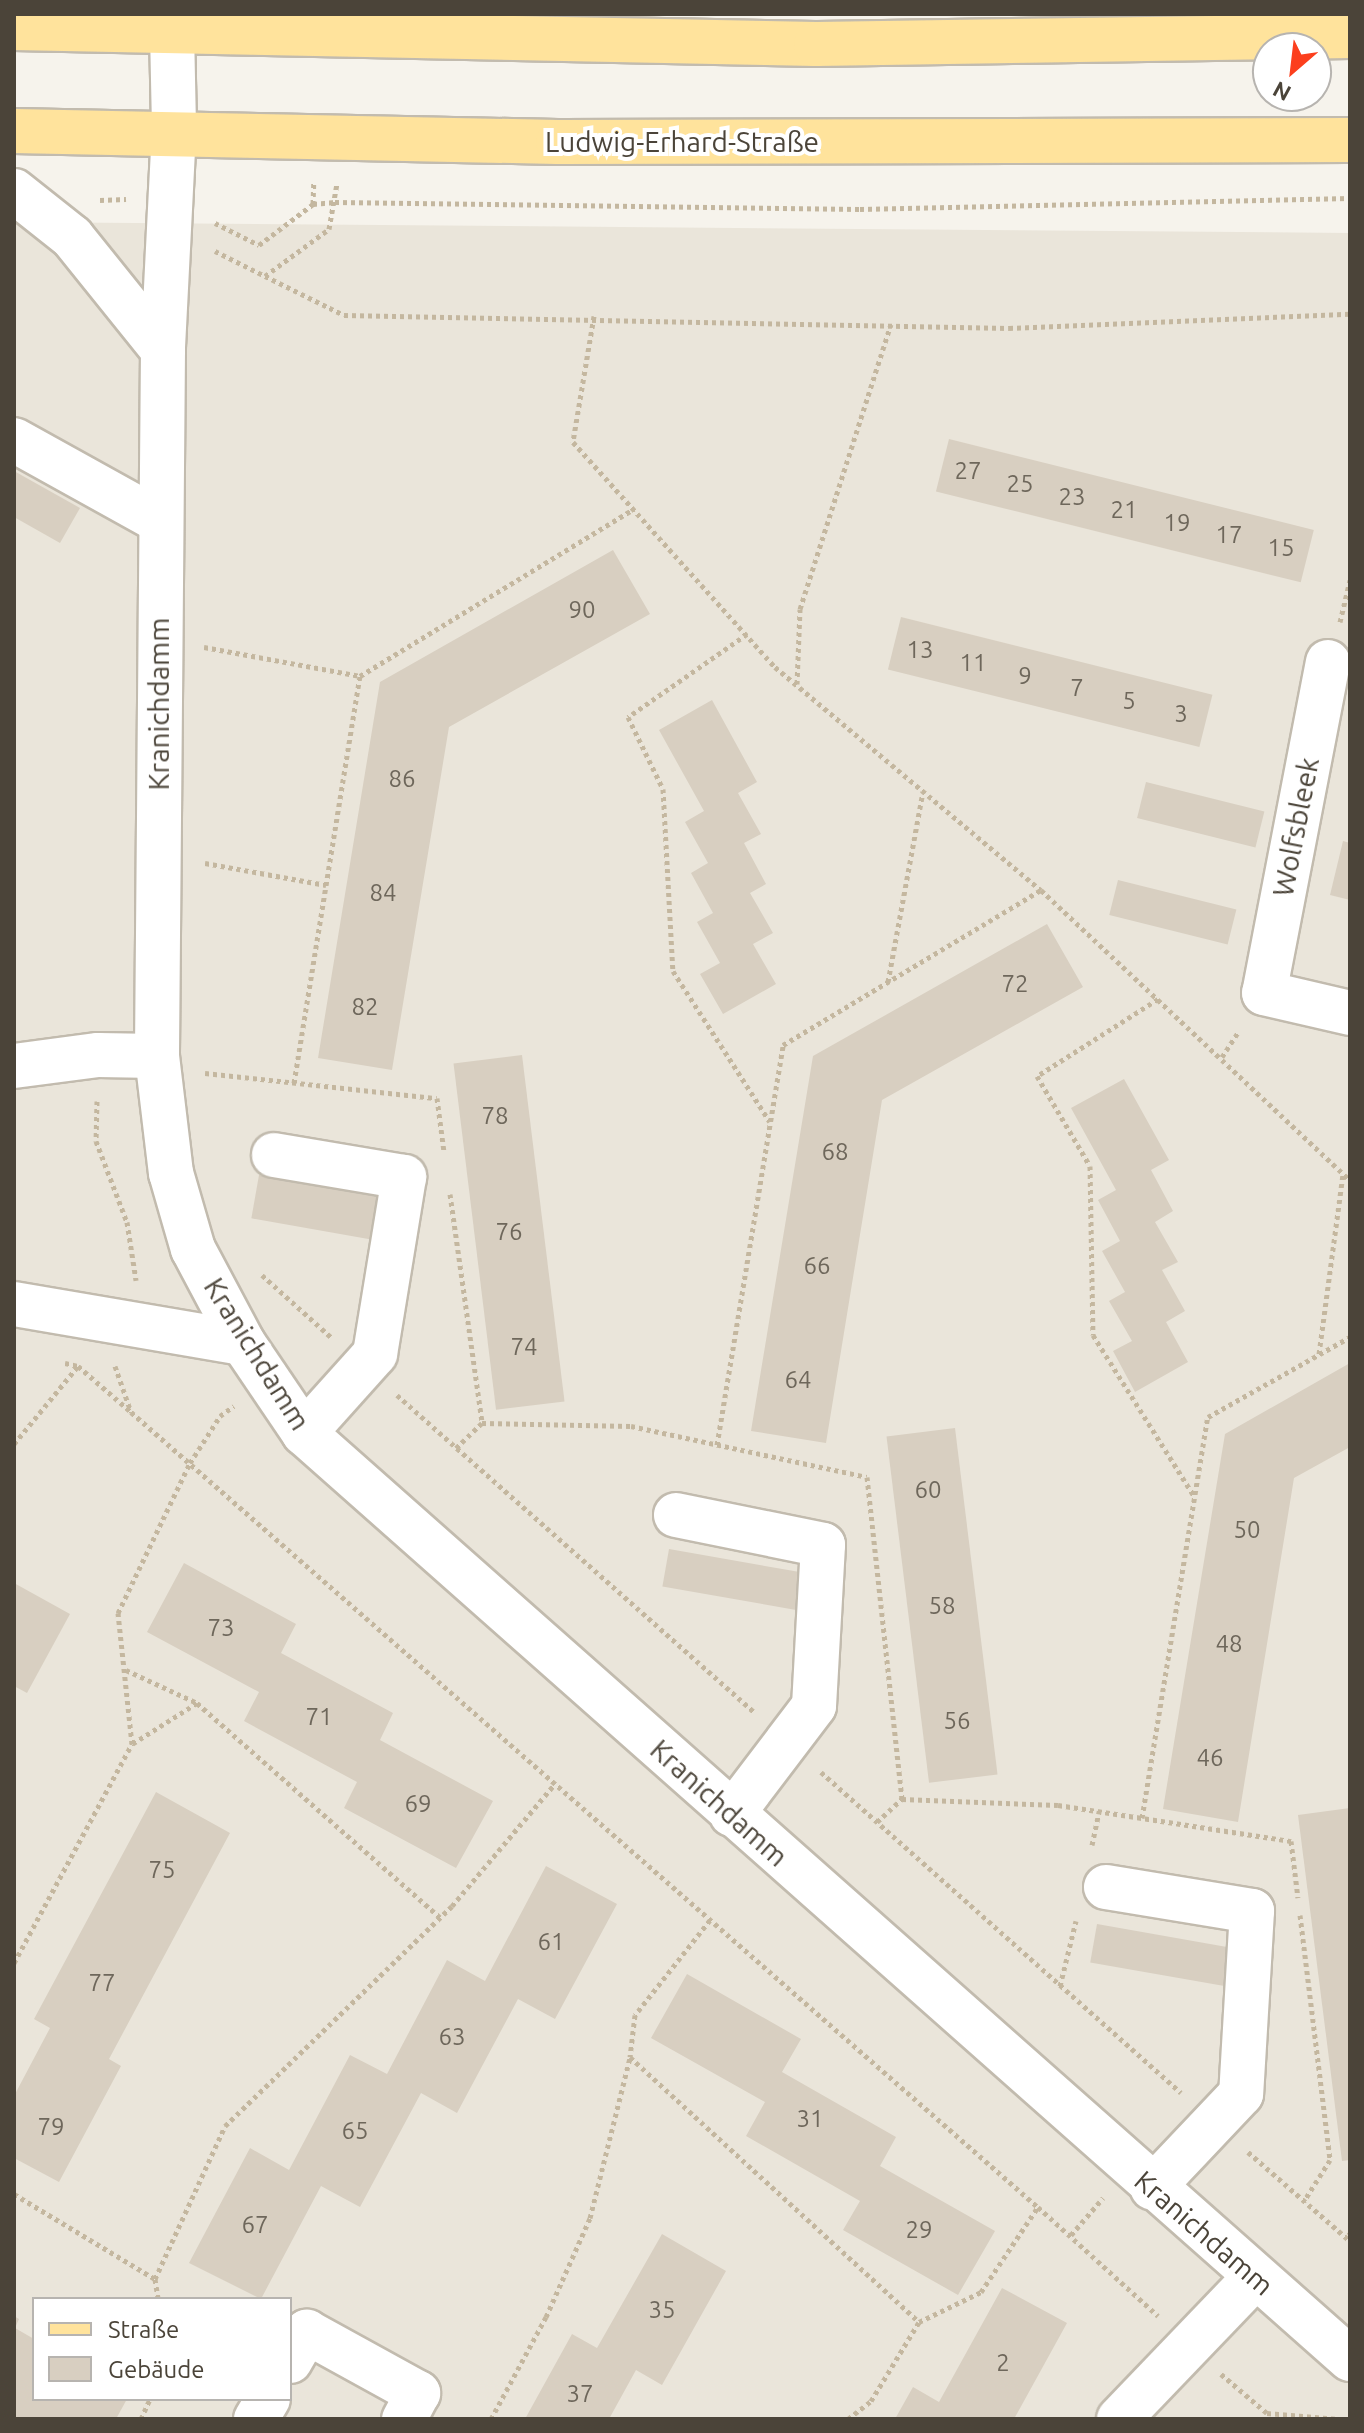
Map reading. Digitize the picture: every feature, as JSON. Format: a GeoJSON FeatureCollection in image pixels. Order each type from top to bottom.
{"type":"FeatureCollection","features":[{"type":"Feature","properties":{"kind":"main road"},"geometry":{"type":"LineString","coordinates":[[14,28],[163,23],[816,44],[1350,36]]}},
{"type":"Feature","properties":{"kind":"main road","name":"Ludwig-Erhard-Straße"},"geometry":{"type":"LineString","coordinates":[[14,131],[174,130],[558,142],[1350,140]]}},
{"type":"Feature","properties":{"kind":"street","name":"Kranichdamm"},"geometry":{"type":"LineString","coordinates":[[163,23],[174,130],[174,202],[163,350],[157,1056],[171,1173],[193,1249],[243,1343],[304,1433],[1152,2188],[1350,2359]]}},
{"type":"Feature","properties":{"kind":"street"},"geometry":{"type":"LineString","coordinates":[[14,191],[55,222],[163,350]]}},
{"type":"Feature","properties":{"kind":"street"},"geometry":{"type":"LineString","coordinates":[[14,440],[160,521]]}},
{"type":"Feature","properties":{"kind":"street","name":"Wolfsbleek"},"geometry":{"type":"LineString","coordinates":[[1328,662],[1264,993],[1350,1013]]}},
{"type":"Feature","properties":{"kind":"street"},"geometry":{"type":"LineString","coordinates":[[14,1066],[98,1055],[157,1056]]}},
{"type":"Feature","properties":{"kind":"street"},"geometry":{"type":"LineString","coordinates":[[274,1155],[404,1177],[375,1354],[304,1433]]}},
{"type":"Feature","properties":{"kind":"street"},"geometry":{"type":"LineString","coordinates":[[14,1304],[243,1343]]}},
{"type":"Feature","properties":{"kind":"street"},"geometry":{"type":"LineString","coordinates":[[676,1515],[823,1545],[814,1706],[790,1744],[732,1814]]}},
{"type":"Feature","properties":{"kind":"street"},"geometry":{"type":"LineString","coordinates":[[1106,1887],[1252,1911],[1241,2094],[1152,2188]]}},
{"type":"Feature","properties":{"kind":"street"},"geometry":{"type":"LineString","coordinates":[[1119,2419],[1254,2278]]}},
{"type":"Feature","properties":{"kind":"street"},"geometry":{"type":"LineString","coordinates":[[292,2358],[307,2332],[418,2393],[404,2419]]}},
{"type":"Feature","properties":{"kind":"street"},"geometry":{"type":"LineString","coordinates":[[256,2419],[267,2401]]}},
{"type":"Feature","properties":{"kind":"path"},"geometry":{"type":"LineString","coordinates":[[55,222],[82,201],[174,202],[259,245],[313,204],[335,202],[860,209],[1350,198]]}},
{"type":"Feature","properties":{"kind":"path"},"geometry":{"type":"LineString","coordinates":[[265,276],[344,315],[594,316],[1009,328],[1350,314]]}},
{"type":"Feature","properties":{"kind":"path"},"geometry":{"type":"LineString","coordinates":[[594,316],[573,442],[797,685],[1041,890],[1350,1180]]}},
{"type":"Feature","properties":{"kind":"path"},"geometry":{"type":"LineString","coordinates":[[797,685],[800,609],[891,324]]}},
{"type":"Feature","properties":{"kind":"path"},"geometry":{"type":"LineString","coordinates":[[160,639],[360,676],[634,509]]}},
{"type":"Feature","properties":{"kind":"path"},"geometry":{"type":"LineString","coordinates":[[747,634],[628,717],[663,789],[673,971],[770,1123]]}},
{"type":"Feature","properties":{"kind":"path"},"geometry":{"type":"LineString","coordinates":[[294,1083],[360,676]]}},
{"type":"Feature","properties":{"kind":"path"},"geometry":{"type":"LineString","coordinates":[[887,983],[923,791]]}},
{"type":"Feature","properties":{"kind":"path"},"geometry":{"type":"LineString","coordinates":[[158,854],[326,885]]}},
{"type":"Feature","properties":{"kind":"path"},"geometry":{"type":"LineString","coordinates":[[717,1445],[783,1045],[1041,890]]}},
{"type":"Feature","properties":{"kind":"path"},"geometry":{"type":"LineString","coordinates":[[1158,999],[1037,1076],[1090,1166],[1093,1335],[1194,1496]]}},
{"type":"Feature","properties":{"kind":"path"},"geometry":{"type":"LineString","coordinates":[[98,1055],[96,1141],[127,1222],[138,1269],[134,1294]]}},
{"type":"Feature","properties":{"kind":"path"},"geometry":{"type":"LineString","coordinates":[[157,1056],[205,1073],[207,1088]]}},
{"type":"Feature","properties":{"kind":"path"},"geometry":{"type":"LineString","coordinates":[[1319,1355],[1343,1173]]}},
{"type":"Feature","properties":{"kind":"path"},"geometry":{"type":"LineString","coordinates":[[256,1270],[1214,2123],[1349,2237]]}},
{"type":"Feature","properties":{"kind":"path"},"geometry":{"type":"LineString","coordinates":[[1142,1818],[1208,1417],[1350,1337]]}},
{"type":"Feature","properties":{"kind":"path"},"geometry":{"type":"LineString","coordinates":[[114,1362],[131,1412]]}},
{"type":"Feature","properties":{"kind":"path"},"geometry":{"type":"LineString","coordinates":[[14,1444],[78,1366],[1038,2207],[1170,2328]]}},
{"type":"Feature","properties":{"kind":"path"},"geometry":{"type":"LineString","coordinates":[[132,1744],[118,1613],[190,1463],[220,1416],[267,1381]]}},
{"type":"Feature","properties":{"kind":"path"},"geometry":{"type":"LineString","coordinates":[[126,1670],[197,1703],[440,1917]]}},
{"type":"Feature","properties":{"kind":"path"},"geometry":{"type":"LineString","coordinates":[[14,1963],[132,1744],[197,1703]]}},
{"type":"Feature","properties":{"kind":"path"},"geometry":{"type":"LineString","coordinates":[[158,2297],[155,2279],[225,2126],[440,1917],[554,1785]]}},
{"type":"Feature","properties":{"kind":"path"},"geometry":{"type":"LineString","coordinates":[[491,2419],[546,2317],[590,2218],[630,2057],[635,2015],[710,1920]]}},
{"type":"Feature","properties":{"kind":"path"},"geometry":{"type":"LineString","coordinates":[[630,2057],[919,2322]]}},
{"type":"Feature","properties":{"kind":"path"},"geometry":{"type":"LineString","coordinates":[[14,2194],[155,2279]]}},
{"type":"Feature","properties":{"kind":"path"},"geometry":{"type":"LineString","coordinates":[[848,2419],[871,2401],[919,2322],[981,2292],[1038,2207]]}},
{"type":"Feature","properties":{"kind":"path"},"geometry":{"type":"LineString","coordinates":[[1210,2364],[1267,2413],[1339,2419]]}},
{"type":"Feature","properties":{"kind":"shaded area"},"geometry":{"type":"Polygon","coordinates":[[[14,222],[1350,233],[1350,2419],[14,2419],[14,222]]]}},
{"type":"Feature","properties":{"kind":"building"},"geometry":{"type":"Polygon","coordinates":[[[949,439],[1314,530],[1301,582],[936,491],[949,439]]]}},
{"type":"Feature","properties":{"kind":"building"},"geometry":{"type":"Polygon","coordinates":[[[14,471],[80,508],[60,543],[14,517],[14,471]]]}},
{"type":"Feature","properties":{"kind":"building"},"geometry":{"type":"Polygon","coordinates":[[[613,550],[650,614],[449,727],[392,1070],[318,1058],[380,682],[613,550]]]}},
{"type":"Feature","properties":{"kind":"building"},"geometry":{"type":"Polygon","coordinates":[[[901,617],[1212,695],[1199,747],[888,669],[901,617]]]}},
{"type":"Feature","properties":{"kind":"building"},"geometry":{"type":"Polygon","coordinates":[[[712,700],[757,782],[738,793],[761,834],[744,843],[766,884],[750,893],[773,933],[753,944],[776,984],[723,1014],[700,974],[720,963],[697,922],[713,913],[691,873],[708,863],[685,822],[704,811],[659,730],[712,700]]]}},
{"type":"Feature","properties":{"kind":"building"},"geometry":{"type":"Polygon","coordinates":[[[1146,782],[1264,812],[1255,847],[1137,818],[1146,782]]]}},
{"type":"Feature","properties":{"kind":"building"},"geometry":{"type":"Polygon","coordinates":[[[1343,841],[1350,843],[1350,900],[1330,895],[1343,841]]]}},
{"type":"Feature","properties":{"kind":"building"},"geometry":{"type":"Polygon","coordinates":[[[1118,880],[1236,910],[1228,944],[1109,915],[1118,880]]]}},
{"type":"Feature","properties":{"kind":"building"},"geometry":{"type":"Polygon","coordinates":[[[1047,924],[1083,987],[882,1100],[826,1443],[751,1431],[813,1056],[1047,924]]]}},
{"type":"Feature","properties":{"kind":"building"},"geometry":{"type":"Polygon","coordinates":[[[522,1055],[565,1401],[496,1410],[454,1063],[522,1055]]]}},
{"type":"Feature","properties":{"kind":"building"},"geometry":{"type":"Polygon","coordinates":[[[1124,1079],[1169,1160],[1151,1170],[1173,1211],[1155,1222],[1178,1262],[1162,1270],[1185,1311],[1166,1322],[1188,1362],[1135,1392],[1113,1351],[1132,1341],[1109,1301],[1125,1292],[1102,1251],[1120,1241],[1098,1200],[1116,1190],[1071,1108],[1124,1079]]]}},
{"type":"Feature","properties":{"kind":"building"},"geometry":{"type":"Polygon","coordinates":[[[259,1175],[383,1197],[375,1240],[251,1218],[259,1175]]]}},
{"type":"Feature","properties":{"kind":"building"},"geometry":{"type":"Polygon","coordinates":[[[1350,1363],[1350,1447],[1294,1478],[1238,1822],[1163,1809],[1225,1434],[1350,1363]]]}},
{"type":"Feature","properties":{"kind":"building"},"geometry":{"type":"Polygon","coordinates":[[[955,1428],[998,1774],[929,1783],[887,1436],[955,1428]]]}},
{"type":"Feature","properties":{"kind":"building"},"geometry":{"type":"Polygon","coordinates":[[[669,1549],[810,1574],[803,1611],[662,1586],[669,1549]]]}},
{"type":"Feature","properties":{"kind":"building"},"geometry":{"type":"Polygon","coordinates":[[[184,1563],[296,1624],[281,1653],[393,1713],[380,1740],[493,1801],[456,1868],[344,1808],[357,1782],[244,1721],[259,1692],[147,1632],[184,1563]]]}},
{"type":"Feature","properties":{"kind":"building"},"geometry":{"type":"Polygon","coordinates":[[[14,1583],[70,1614],[27,1693],[14,1686],[14,1583]]]}},
{"type":"Feature","properties":{"kind":"building"},"geometry":{"type":"Polygon","coordinates":[[[156,1792],[230,1833],[109,2059],[121,2066],[59,2182],[14,2158],[14,2096],[50,2028],[34,2019],[156,1792]]]}},
{"type":"Feature","properties":{"kind":"building"},"geometry":{"type":"Polygon","coordinates":[[[1350,1808],[1350,2160],[1342,2161],[1298,1815],[1350,1808]]]}},
{"type":"Feature","properties":{"kind":"building"},"geometry":{"type":"Polygon","coordinates":[[[546,1866],[617,1904],[555,2019],[518,1999],[457,2113],[421,2093],[360,2207],[321,2186],[262,2297],[189,2263],[250,2148],[289,2170],[350,2055],[387,2074],[447,1960],[485,1981],[546,1866]]]}},
{"type":"Feature","properties":{"kind":"building"},"geometry":{"type":"Polygon","coordinates":[[[1097,1924],[1237,1949],[1230,1987],[1090,1962],[1097,1924]]]}},
{"type":"Feature","properties":{"kind":"building"},"geometry":{"type":"Polygon","coordinates":[[[687,1974],[801,2039],[782,2072],[896,2137],[880,2166],[995,2231],[958,2295],[843,2230],[860,2201],[746,2136],[765,2102],[651,2038],[687,1974]]]}},
{"type":"Feature","properties":{"kind":"building"},"geometry":{"type":"Polygon","coordinates":[[[662,2234],[726,2271],[662,2385],[636,2370],[609,2419],[525,2419],[572,2334],[597,2348],[662,2234]]]}},
{"type":"Feature","properties":{"kind":"building"},"geometry":{"type":"Polygon","coordinates":[[[1002,2288],[1067,2323],[1014,2419],[895,2419],[913,2387],[939,2402],[1002,2288]]]}},
{"type":"Feature","properties":{"kind":"building"},"geometry":{"type":"Polygon","coordinates":[[[14,2316],[19,2319],[15,2328],[32,2338],[32,2401],[126,2401],[116,2419],[14,2419],[14,2316]]]}}]}
